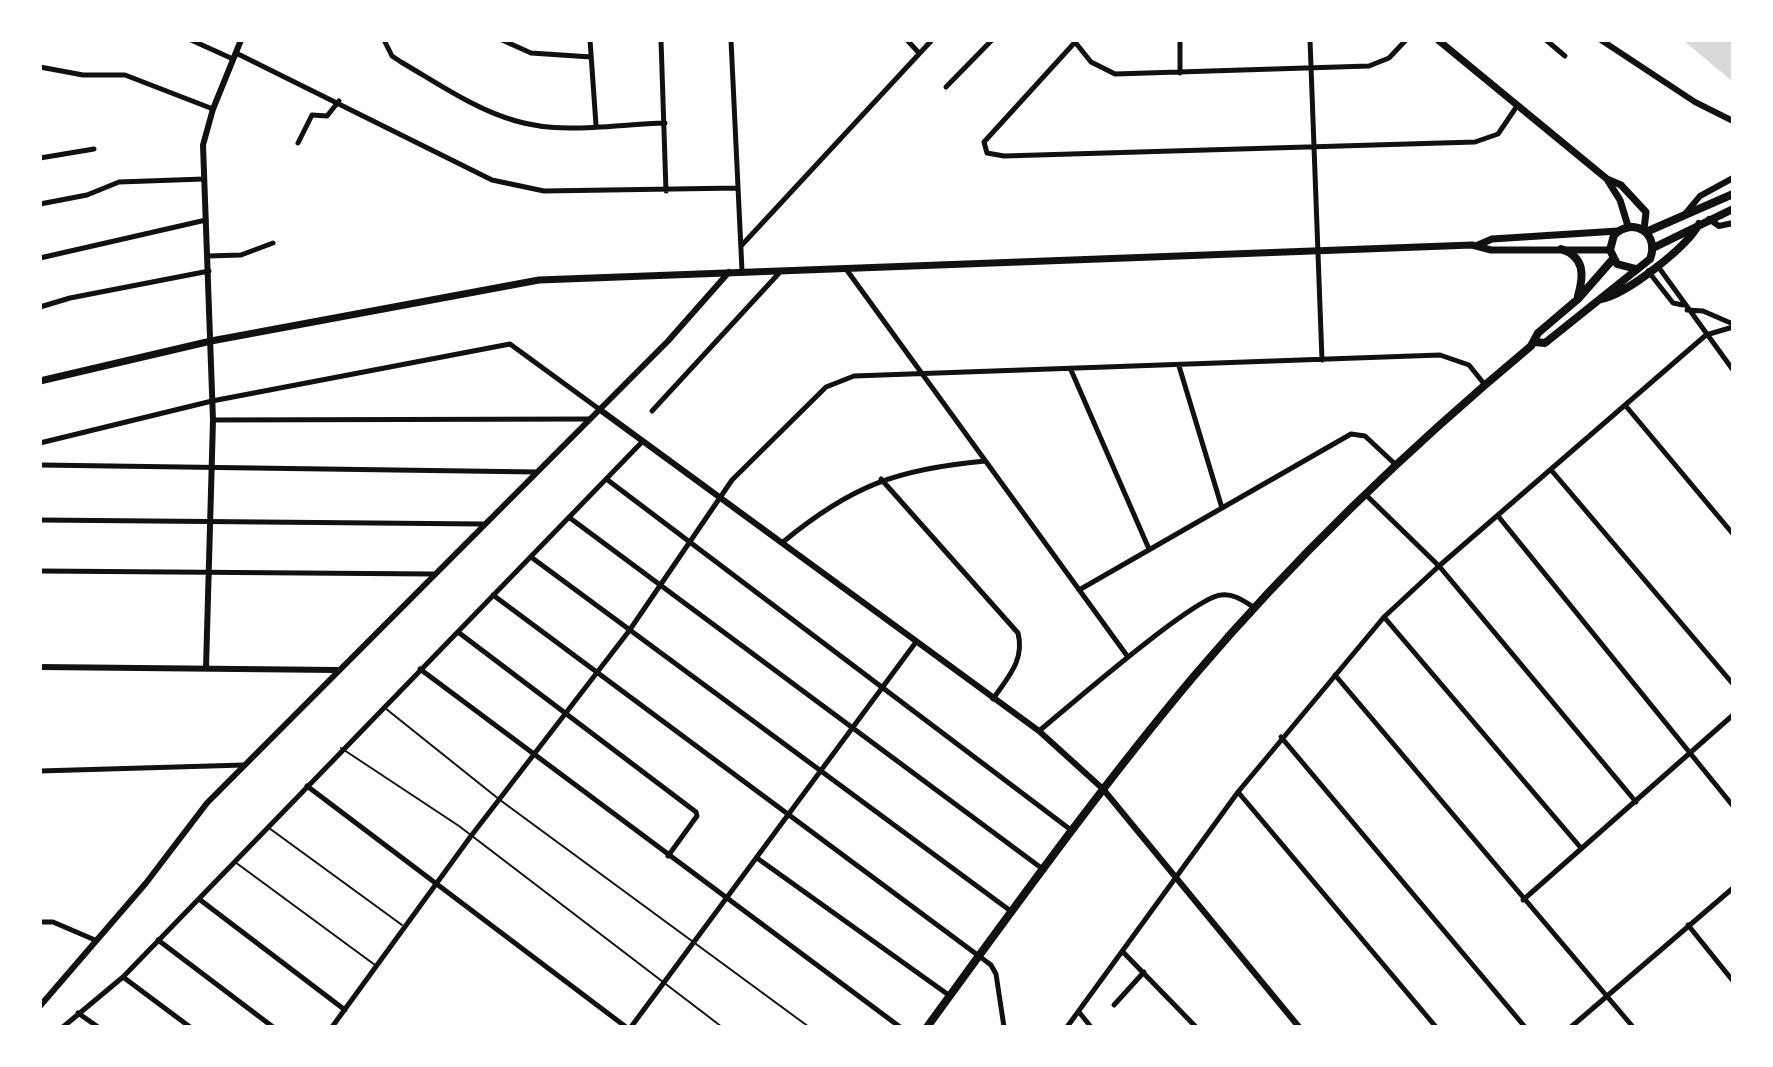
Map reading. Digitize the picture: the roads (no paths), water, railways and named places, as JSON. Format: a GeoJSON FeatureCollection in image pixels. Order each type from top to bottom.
{"type":"FeatureCollection","features":[{"type":"Feature","properties":{"kind":"highway"},"geometry":{"type":"LineString","coordinates":[[927,1027],[1103,789],[1255,608],[1365,494],[1535,342],[1538,333],[1578,299],[1611,255],[1618,231],[1628,226],[1645,231],[1733,194]]}},
{"type":"Feature","properties":{"kind":"highway"},"geometry":{"type":"LineString","coordinates":[[1653,248],[1733,209]]}},
{"type":"Feature","properties":{"kind":"highway"},"geometry":{"type":"LineString","coordinates":[[1600,299],[1624,291],[1690,238],[1699,224]]}},
{"type":"Feature","properties":{"kind":"highway"},"geometry":{"type":"LineString","coordinates":[[1535,342],[1545,343],[1650,259],[1653,248],[1645,231]]}},
{"type":"Feature","properties":{"kind":"highway"},"geometry":{"type":"LineString","coordinates":[[1561,249],[1574,255],[1581,264],[1583,280],[1578,299]]}},
{"type":"Feature","properties":{"kind":"highway"},"geometry":{"type":"LineString","coordinates":[[1611,255],[1623,268],[1636,269]]}},
{"type":"Feature","properties":{"kind":"main road"},"geometry":{"type":"LineString","coordinates":[[1438,40],[1607,179],[1621,185],[1646,212],[1645,231]]}},
{"type":"Feature","properties":{"kind":"main road"},"geometry":{"type":"LineString","coordinates":[[1607,179],[1620,200],[1628,226]]}},
{"type":"Feature","properties":{"kind":"main road"},"geometry":{"type":"LineString","coordinates":[[40,381],[211,341],[515,283],[742,271],[1478,245],[1492,239],[1618,231]]}},
{"type":"Feature","properties":{"kind":"main road"},"geometry":{"type":"LineString","coordinates":[[1478,245],[1491,250],[1561,249],[1611,255]]}},
{"type":"Feature","properties":{"kind":"street"},"geometry":{"type":"LineString","coordinates":[[191,40],[339,101],[492,180],[519,188],[544,191],[738,188]]}},
{"type":"Feature","properties":{"kind":"street"},"geometry":{"type":"LineString","coordinates":[[206,668],[213,420],[203,145],[213,109],[241,40]]}},
{"type":"Feature","properties":{"kind":"street"},"geometry":{"type":"LineString","coordinates":[[502,40],[531,53],[591,57]]}},
{"type":"Feature","properties":{"kind":"street"},"geometry":{"type":"LineString","coordinates":[[590,40],[596,125]]}},
{"type":"Feature","properties":{"kind":"street"},"geometry":{"type":"LineString","coordinates":[[661,40],[666,191]]}},
{"type":"Feature","properties":{"kind":"street"},"geometry":{"type":"LineString","coordinates":[[731,40],[742,271]]}},
{"type":"Feature","properties":{"kind":"street"},"geometry":{"type":"LineString","coordinates":[[907,40],[919,53]]}},
{"type":"Feature","properties":{"kind":"street"},"geometry":{"type":"LineString","coordinates":[[741,246],[932,40]]}},
{"type":"Feature","properties":{"kind":"street"},"geometry":{"type":"LineString","coordinates":[[946,87],[992,40]]}},
{"type":"Feature","properties":{"kind":"street"},"geometry":{"type":"LineString","coordinates":[[1180,40],[1180,73]]}},
{"type":"Feature","properties":{"kind":"street"},"geometry":{"type":"LineString","coordinates":[[1310,40],[1322,360]]}},
{"type":"Feature","properties":{"kind":"street"},"geometry":{"type":"LineString","coordinates":[[1406,40],[1379,64],[1115,74],[1091,62],[1076,41],[984,142],[987,153],[1004,156],[1487,140],[1498,134],[1517,106]]}},
{"type":"Feature","properties":{"kind":"street"},"geometry":{"type":"LineString","coordinates":[[1546,40],[1565,56]]}},
{"type":"Feature","properties":{"kind":"street"},"geometry":{"type":"LineString","coordinates":[[1601,40],[1695,102],[1733,121]]}},
{"type":"Feature","properties":{"kind":"street"},"geometry":{"type":"LineString","coordinates":[[387,41],[392,56],[401,62],[479,106],[515,121],[563,128],[665,123]]}},
{"type":"Feature","properties":{"kind":"street"},"geometry":{"type":"LineString","coordinates":[[40,67],[83,75],[125,75],[213,109]]}},
{"type":"Feature","properties":{"kind":"street"},"geometry":{"type":"LineString","coordinates":[[298,143],[308,119],[312,115],[327,116],[339,101]]}},
{"type":"Feature","properties":{"kind":"street"},"geometry":{"type":"LineString","coordinates":[[40,158],[94,149]]}},
{"type":"Feature","properties":{"kind":"street"},"geometry":{"type":"LineString","coordinates":[[1685,214],[1700,196],[1733,178]]}},
{"type":"Feature","properties":{"kind":"street"},"geometry":{"type":"LineString","coordinates":[[40,204],[87,195],[119,182],[204,179]]}},
{"type":"Feature","properties":{"kind":"street"},"geometry":{"type":"LineString","coordinates":[[1712,218],[1719,226],[1733,223]]}},
{"type":"Feature","properties":{"kind":"street"},"geometry":{"type":"LineString","coordinates":[[40,258],[206,220]]}},
{"type":"Feature","properties":{"kind":"street"},"geometry":{"type":"LineString","coordinates":[[208,256],[241,255],[273,243]]}},
{"type":"Feature","properties":{"kind":"street"},"geometry":{"type":"LineString","coordinates":[[1656,264],[1681,294],[1685,308],[1733,370]]}},
{"type":"Feature","properties":{"kind":"street"},"geometry":{"type":"LineString","coordinates":[[846,269],[1128,657]]}},
{"type":"Feature","properties":{"kind":"street"},"geometry":{"type":"LineString","coordinates":[[40,307],[70,298],[209,271]]}},
{"type":"Feature","properties":{"kind":"street"},"geometry":{"type":"LineString","coordinates":[[652,411],[781,271]]}},
{"type":"Feature","properties":{"kind":"street"},"geometry":{"type":"LineString","coordinates":[[1648,271],[1673,303],[1703,311],[1733,326]]}},
{"type":"Feature","properties":{"kind":"street"},"geometry":{"type":"LineString","coordinates":[[40,1006],[146,883],[191,821],[337,670],[693,315],[730,272]]}},
{"type":"Feature","properties":{"kind":"street"},"geometry":{"type":"LineString","coordinates":[[1067,1027],[1238,792],[1384,617],[1706,335],[1733,326]]}},
{"type":"Feature","properties":{"kind":"street"},"geometry":{"type":"LineString","coordinates":[[40,443],[212,401],[510,344],[1039,731],[1103,789],[1299,1027]]}},
{"type":"Feature","properties":{"kind":"street"},"geometry":{"type":"LineString","coordinates":[[332,1027],[471,836],[629,631],[732,480],[826,387],[854,376],[1440,355],[1469,365],[1485,386]]}},
{"type":"Feature","properties":{"kind":"street"},"geometry":{"type":"LineString","coordinates":[[1179,366],[1222,508]]}},
{"type":"Feature","properties":{"kind":"street"},"geometry":{"type":"LineString","coordinates":[[1071,370],[1149,549]]}},
{"type":"Feature","properties":{"kind":"street"},"geometry":{"type":"LineString","coordinates":[[1625,405],[1733,534]]}},
{"type":"Feature","properties":{"kind":"street"},"geometry":{"type":"LineString","coordinates":[[213,420],[590,419]]}},
{"type":"Feature","properties":{"kind":"street"},"geometry":{"type":"LineString","coordinates":[[1079,590],[1351,434],[1365,436],[1396,465]]}},
{"type":"Feature","properties":{"kind":"street"},"geometry":{"type":"LineString","coordinates":[[63,1027],[123,977],[382,706],[609,481],[642,442]]}},
{"type":"Feature","properties":{"kind":"street"},"geometry":{"type":"LineString","coordinates":[[783,542],[850,496],[881,479],[930,466],[985,461]]}},
{"type":"Feature","properties":{"kind":"street"},"geometry":{"type":"LineString","coordinates":[[40,465],[537,472]]}},
{"type":"Feature","properties":{"kind":"street"},"geometry":{"type":"LineString","coordinates":[[1552,471],[1733,684]]}},
{"type":"Feature","properties":{"kind":"street"},"geometry":{"type":"LineString","coordinates":[[881,479],[1018,633],[1022,648],[1017,663],[993,699]]}},
{"type":"Feature","properties":{"kind":"street"},"geometry":{"type":"LineString","coordinates":[[609,481],[1072,831]]}},
{"type":"Feature","properties":{"kind":"street"},"geometry":{"type":"LineString","coordinates":[[1365,494],[1439,566],[1636,802]]}},
{"type":"Feature","properties":{"kind":"street"},"geometry":{"type":"LineString","coordinates":[[1498,516],[1733,806]]}},
{"type":"Feature","properties":{"kind":"street"},"geometry":{"type":"LineString","coordinates":[[570,518],[1044,870]]}},
{"type":"Feature","properties":{"kind":"street"},"geometry":{"type":"LineString","coordinates":[[40,520],[483,524]]}},
{"type":"Feature","properties":{"kind":"street"},"geometry":{"type":"LineString","coordinates":[[531,557],[1012,912]]}},
{"type":"Feature","properties":{"kind":"street"},"geometry":{"type":"LineString","coordinates":[[40,571],[433,574]]}},
{"type":"Feature","properties":{"kind":"street"},"geometry":{"type":"LineString","coordinates":[[493,595],[980,956],[996,974],[1004,1027]]}},
{"type":"Feature","properties":{"kind":"street"},"geometry":{"type":"LineString","coordinates":[[1039,731],[1128,657],[1212,597],[1232,596],[1255,608]]}},
{"type":"Feature","properties":{"kind":"street"},"geometry":{"type":"LineString","coordinates":[[1384,617],[1581,848]]}},
{"type":"Feature","properties":{"kind":"street"},"geometry":{"type":"LineString","coordinates":[[458,632],[696,812],[697,816],[668,856]]}},
{"type":"Feature","properties":{"kind":"street"},"geometry":{"type":"LineString","coordinates":[[307,786],[629,1027],[664,986],[916,642]]}},
{"type":"Feature","properties":{"kind":"street"},"geometry":{"type":"LineString","coordinates":[[40,667],[337,670]]}},
{"type":"Feature","properties":{"kind":"street"},"geometry":{"type":"LineString","coordinates":[[420,668],[900,1027]]}},
{"type":"Feature","properties":{"kind":"street"},"geometry":{"type":"LineString","coordinates":[[1335,675],[1633,1027]]}},
{"type":"Feature","properties":{"kind":"street"},"geometry":{"type":"LineString","coordinates":[[1523,900],[1733,715]]}},
{"type":"Feature","properties":{"kind":"street"},"geometry":{"type":"LineString","coordinates":[[1281,737],[1525,1027]]}},
{"type":"Feature","properties":{"kind":"street"},"geometry":{"type":"LineString","coordinates":[[40,771],[244,765]]}},
{"type":"Feature","properties":{"kind":"street"},"geometry":{"type":"LineString","coordinates":[[1238,792],[1436,1027]]}},
{"type":"Feature","properties":{"kind":"street"},"geometry":{"type":"LineString","coordinates":[[757,858],[950,996]]}},
{"type":"Feature","properties":{"kind":"street"},"geometry":{"type":"LineString","coordinates":[[1571,1027],[1733,888]]}},
{"type":"Feature","properties":{"kind":"street"},"geometry":{"type":"LineString","coordinates":[[199,899],[345,1010]]}},
{"type":"Feature","properties":{"kind":"street"},"geometry":{"type":"LineString","coordinates":[[40,922],[53,922],[95,940]]}},
{"type":"Feature","properties":{"kind":"street"},"geometry":{"type":"LineString","coordinates":[[1688,925],[1733,981]]}},
{"type":"Feature","properties":{"kind":"street"},"geometry":{"type":"LineString","coordinates":[[158,940],[273,1027]]}},
{"type":"Feature","properties":{"kind":"street"},"geometry":{"type":"LineString","coordinates":[[1123,952],[1196,1027]]}},
{"type":"Feature","properties":{"kind":"street"},"geometry":{"type":"LineString","coordinates":[[1114,1005],[1144,972]]}},
{"type":"Feature","properties":{"kind":"street"},"geometry":{"type":"LineString","coordinates":[[123,977],[190,1027]]}},
{"type":"Feature","properties":{"kind":"street"},"geometry":{"type":"LineString","coordinates":[[40,989],[50,997]]}},
{"type":"Feature","properties":{"kind":"street"},"geometry":{"type":"LineString","coordinates":[[1078,1012],[1091,1027]]}},
{"type":"Feature","properties":{"kind":"street"},"geometry":{"type":"LineString","coordinates":[[78,1013],[98,1027]]}},
{"type":"Feature","properties":{"kind":"lane"},"geometry":{"type":"LineString","coordinates":[[382,706],[500,800],[809,1027]]}},
{"type":"Feature","properties":{"kind":"lane"},"geometry":{"type":"LineString","coordinates":[[341,748],[471,836],[664,986],[722,1027]]}},
{"type":"Feature","properties":{"kind":"lane"},"geometry":{"type":"LineString","coordinates":[[268,827],[405,927]]}},
{"type":"Feature","properties":{"kind":"lane"},"geometry":{"type":"LineString","coordinates":[[234,861],[377,966]]}}]}
